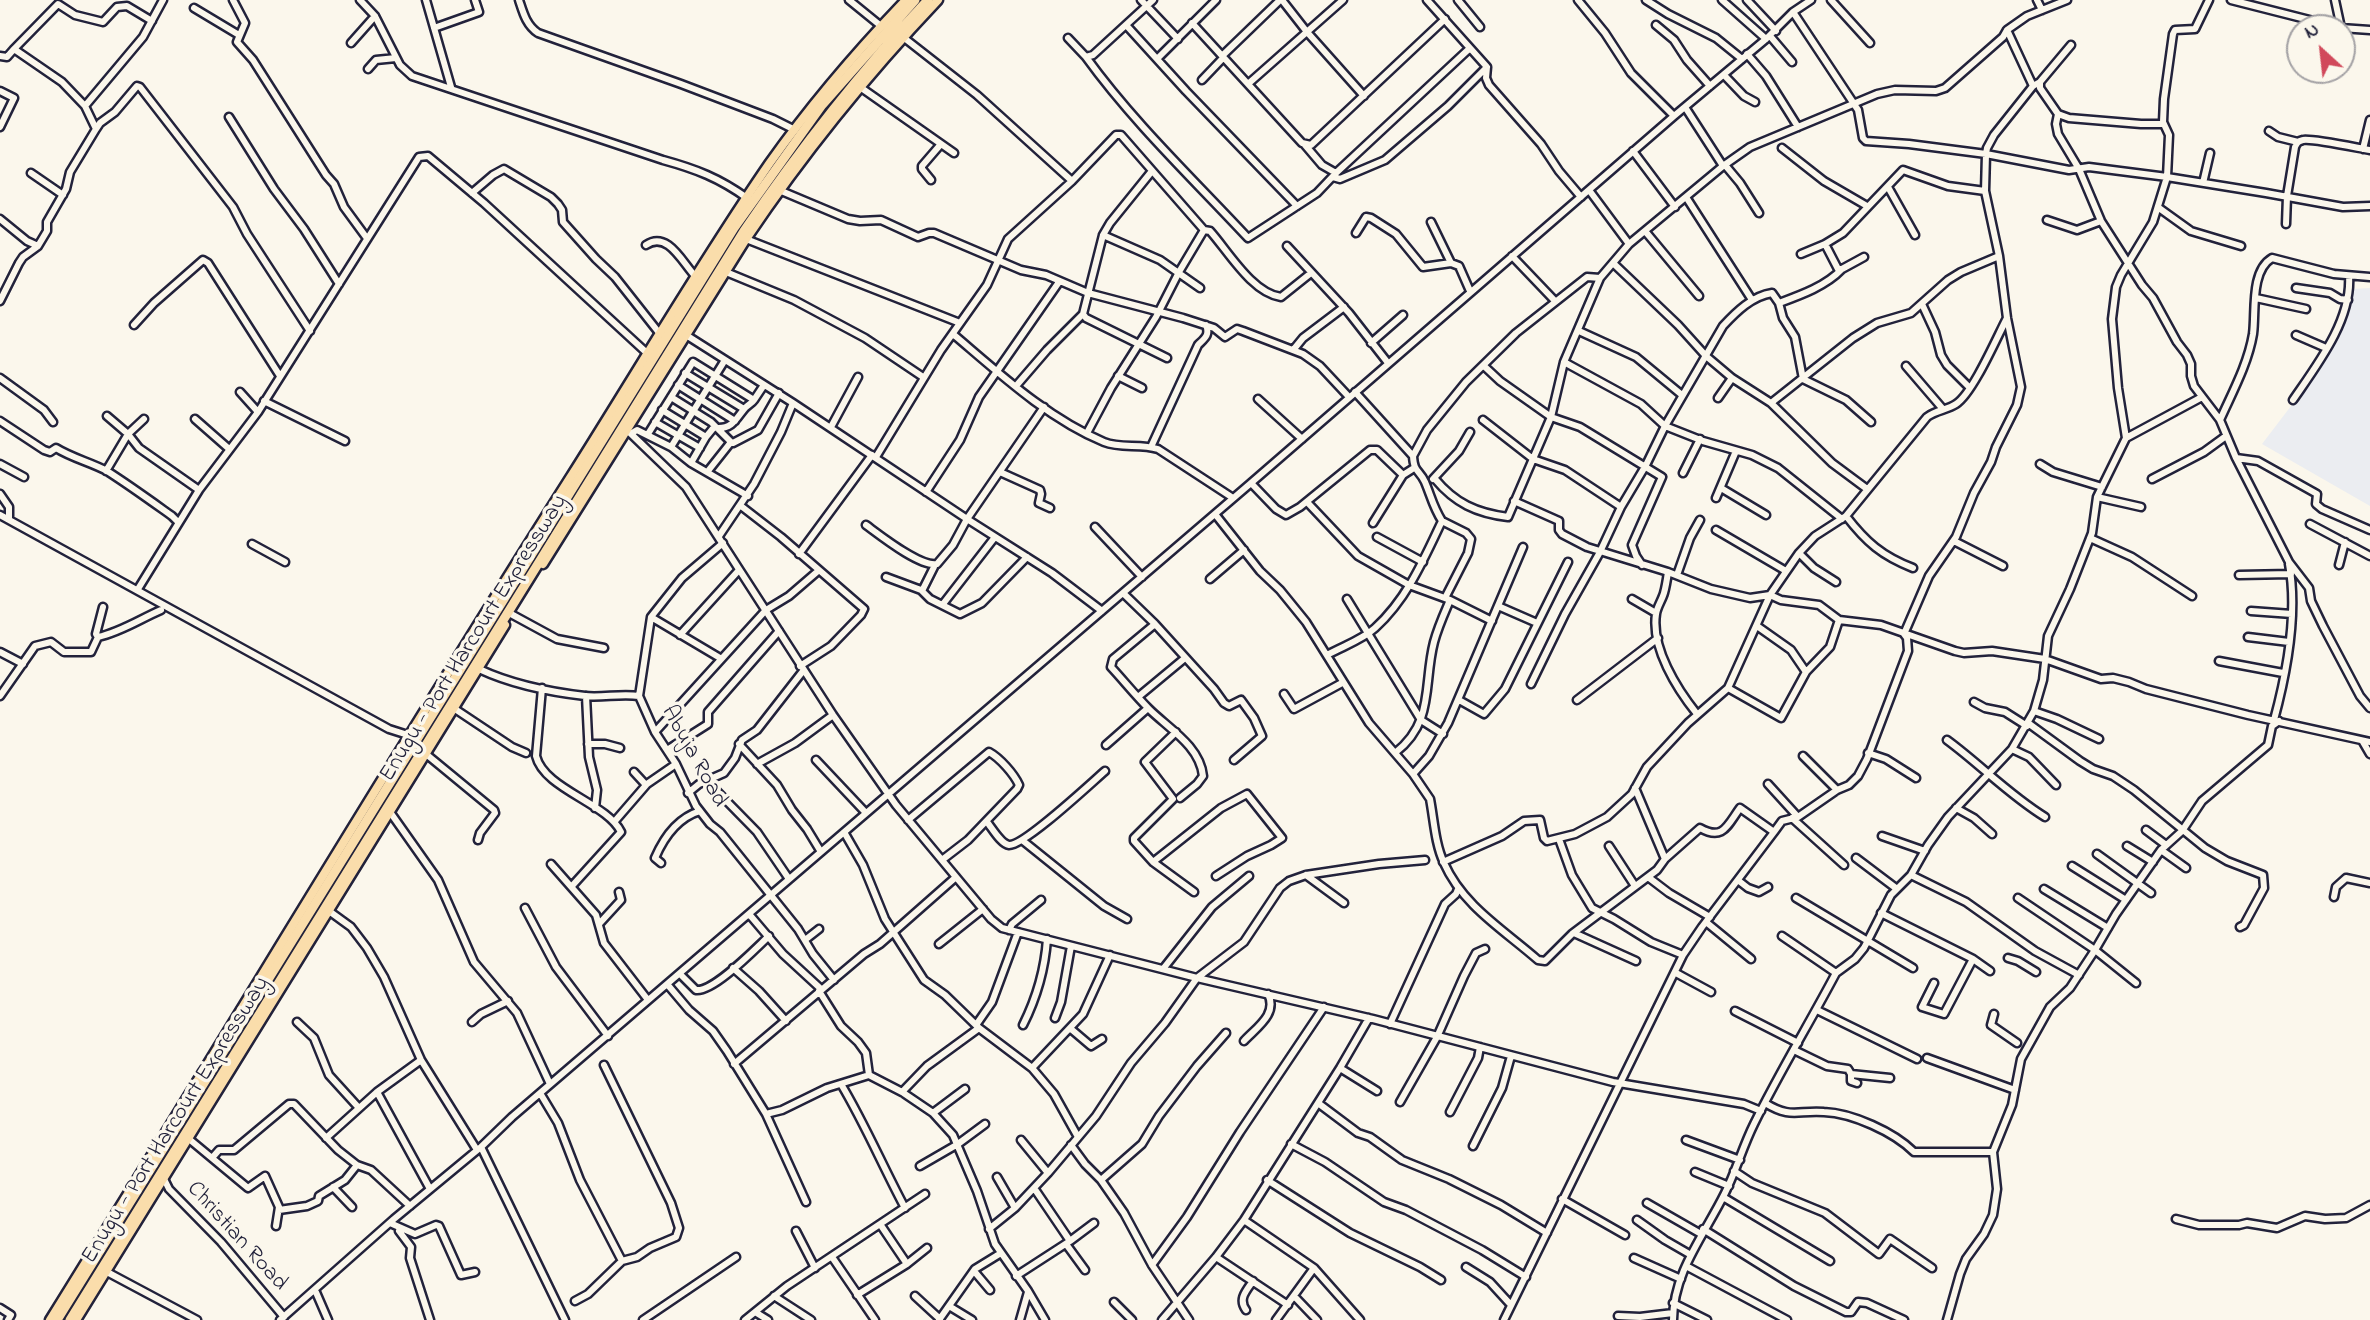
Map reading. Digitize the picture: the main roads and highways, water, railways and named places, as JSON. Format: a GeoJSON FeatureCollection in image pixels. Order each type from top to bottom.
{"type":"FeatureCollection","features":[{"type":"Feature","properties":{"kind":"highway","name":"Enugu - Port Harcourt Expressway"},"geometry":{"type":"LineString","coordinates":[[57,1320],[734,228],[822,105],[915,0]]}},
{"type":"Feature","properties":{"kind":"highway","name":"Enugu - Port Harcourt Expressway"},"geometry":{"type":"LineString","coordinates":[[70,1320],[744,231],[831,110],[928,0]]}},
{"type":"Feature","properties":{"kind":"main road","name":"Enugu - Port Harcourt Expressway"},"geometry":{"type":"LineString","coordinates":[[50,1320],[518,560],[747,198],[795,130],[881,26],[906,0]]}},
{"type":"Feature","properties":{"kind":"main road","name":"Enugu - Port Harcourt Expressway"},"geometry":{"type":"LineString","coordinates":[[76,1320],[455,709],[511,614],[629,431],[746,239],[818,137],[938,0]]}}]}
